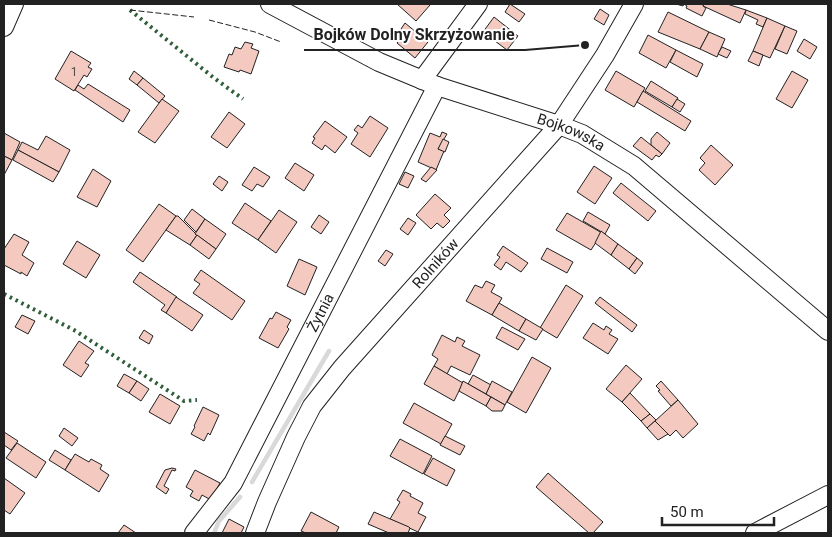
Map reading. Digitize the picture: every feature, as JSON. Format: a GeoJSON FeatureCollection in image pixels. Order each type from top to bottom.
{"type":"FeatureCollection","features":[{"type":"Feature","properties":{"kind":"street"},"geometry":{"type":"LineString","coordinates":[[4,27],[14,4]]}},
{"type":"Feature","properties":{"kind":"street","name":"Bojkowska"},"geometry":{"type":"LineString","coordinates":[[270,4],[379,62],[430,83],[582,134],[634,166],[828,332]]}},
{"type":"Feature","properties":{"kind":"street","name":"Żytnia"},"geometry":{"type":"LineString","coordinates":[[194,533],[233,483],[430,83],[478,4]]}},
{"type":"Feature","properties":{"kind":"street","name":"Rolników"},"geometry":{"type":"LineString","coordinates":[[255,533],[292,445],[312,406],[342,368],[559,125],[609,48],[634,4]]}},
{"type":"Feature","properties":{"kind":"street"},"geometry":{"type":"LineString","coordinates":[[754,533],[828,495]]}},
{"type":"Feature","properties":{"kind":"building"},"geometry":{"type":"Polygon","coordinates":[[[397,4],[428,4],[430,5],[416,21],[397,4]]]}},
{"type":"Feature","properties":{"kind":"building"},"geometry":{"type":"Polygon","coordinates":[[[510,4],[525,14],[519,22],[505,12],[510,4]]]}},
{"type":"Feature","properties":{"kind":"building"},"geometry":{"type":"Polygon","coordinates":[[[684,4],[704,4],[703,6],[706,8],[702,16],[686,8],[687,6],[684,4]]]}},
{"type":"Feature","properties":{"kind":"building"},"geometry":{"type":"Polygon","coordinates":[[[704,4],[727,4],[746,10],[740,23],[703,6],[704,4]]]}},
{"type":"Feature","properties":{"kind":"building"},"geometry":{"type":"Polygon","coordinates":[[[600,9],[609,15],[604,25],[594,19],[600,9]]]}},
{"type":"Feature","properties":{"kind":"building"},"geometry":{"type":"Polygon","coordinates":[[[746,10],[767,18],[763,27],[756,24],[758,20],[745,14],[746,10]]]}},
{"type":"Feature","properties":{"kind":"building"},"geometry":{"type":"Polygon","coordinates":[[[668,12],[709,32],[700,49],[658,32],[668,12]]]}},
{"type":"Feature","properties":{"kind":"building"},"geometry":{"type":"Polygon","coordinates":[[[494,17],[518,36],[507,50],[483,32],[494,17]]]}},
{"type":"Feature","properties":{"kind":"building"},"geometry":{"type":"Polygon","coordinates":[[[767,18],[785,26],[770,58],[753,51],[767,18]]]}},
{"type":"Feature","properties":{"kind":"building"},"geometry":{"type":"Polygon","coordinates":[[[405,23],[428,42],[415,58],[397,43],[406,33],[401,29],[405,23]]]}},
{"type":"Feature","properties":{"kind":"building"},"geometry":{"type":"Polygon","coordinates":[[[785,26],[797,31],[787,54],[775,49],[785,26]]]}},
{"type":"Feature","properties":{"kind":"building"},"geometry":{"type":"Polygon","coordinates":[[[709,32],[725,39],[717,57],[700,49],[709,32]]]}},
{"type":"Feature","properties":{"kind":"building"},"geometry":{"type":"Polygon","coordinates":[[[648,35],[676,50],[666,68],[639,53],[648,35]]]}},
{"type":"Feature","properties":{"kind":"building"},"geometry":{"type":"Polygon","coordinates":[[[804,39],[817,47],[810,59],[797,51],[804,39]]]}},
{"type":"Feature","properties":{"kind":"building"},"geometry":{"type":"Polygon","coordinates":[[[245,42],[253,44],[251,48],[259,51],[251,74],[224,67],[229,54],[232,55],[235,47],[241,49],[245,42]]]}},
{"type":"Feature","properties":{"kind":"building"},"geometry":{"type":"Polygon","coordinates":[[[722,47],[731,51],[727,58],[718,54],[722,47]]]}},
{"type":"Feature","properties":{"kind":"building"},"geometry":{"type":"Polygon","coordinates":[[[676,50],[703,64],[697,77],[670,62],[676,50]]]}},
{"type":"Feature","properties":{"kind":"building"},"geometry":{"type":"Polygon","coordinates":[[[71,51],[91,63],[88,67],[92,69],[87,77],[84,75],[74,91],[55,79],[71,51]]]}},
{"type":"Feature","properties":{"kind":"building"},"geometry":{"type":"Polygon","coordinates":[[[753,51],[763,55],[759,66],[748,61],[753,51]]]}},
{"type":"Feature","properties":{"kind":"building"},"geometry":{"type":"Polygon","coordinates":[[[134,71],[143,78],[137,85],[129,79],[134,71]]]}},
{"type":"Feature","properties":{"kind":"building"},"geometry":{"type":"Polygon","coordinates":[[[616,71],[645,88],[634,107],[605,90],[616,71]]]}},
{"type":"Feature","properties":{"kind":"building"},"geometry":{"type":"Polygon","coordinates":[[[792,71],[808,80],[792,108],[776,99],[792,71]]]}},
{"type":"Feature","properties":{"kind":"building"},"geometry":{"type":"Polygon","coordinates":[[[143,78],[165,96],[159,103],[137,85],[143,78]]]}},
{"type":"Feature","properties":{"kind":"building"},"geometry":{"type":"Polygon","coordinates":[[[651,81],[678,98],[672,107],[645,91],[651,81]]]}},
{"type":"Feature","properties":{"kind":"building"},"geometry":{"type":"Polygon","coordinates":[[[88,84],[130,110],[123,122],[75,90],[78,85],[84,89],[88,84]]]}},
{"type":"Feature","properties":{"kind":"building"},"geometry":{"type":"Polygon","coordinates":[[[643,91],[691,121],[685,131],[637,102],[643,91]]]}},
{"type":"Feature","properties":{"kind":"building"},"geometry":{"type":"Polygon","coordinates":[[[162,99],[179,111],[155,143],[138,132],[162,99]]]}},
{"type":"Feature","properties":{"kind":"building"},"geometry":{"type":"Polygon","coordinates":[[[677,99],[685,104],[680,112],[672,107],[677,99]]]}},
{"type":"Feature","properties":{"kind":"building"},"geometry":{"type":"Polygon","coordinates":[[[229,112],[245,124],[227,148],[211,137],[229,112]]]}},
{"type":"Feature","properties":{"kind":"building"},"geometry":{"type":"Polygon","coordinates":[[[370,116],[388,128],[370,157],[351,144],[358,133],[354,130],[358,125],[362,128],[370,116]]]}},
{"type":"Feature","properties":{"kind":"building"},"geometry":{"type":"Polygon","coordinates":[[[325,121],[347,137],[335,153],[325,145],[322,150],[312,143],[315,138],[313,137],[325,121]]]}},
{"type":"Feature","properties":{"kind":"building"},"geometry":{"type":"Polygon","coordinates":[[[442,132],[447,134],[438,149],[444,151],[436,170],[418,162],[430,133],[440,137],[442,132]]]}},
{"type":"Feature","properties":{"kind":"building"},"geometry":{"type":"Polygon","coordinates":[[[657,132],[670,143],[662,154],[651,145],[651,139],[657,132]]]}},
{"type":"Feature","properties":{"kind":"building"},"geometry":{"type":"Polygon","coordinates":[[[4,133],[20,142],[12,160],[4,156],[4,133]]]}},
{"type":"Feature","properties":{"kind":"building"},"geometry":{"type":"Polygon","coordinates":[[[46,136],[70,150],[59,172],[18,150],[22,142],[38,150],[46,136]]]}},
{"type":"Feature","properties":{"kind":"building"},"geometry":{"type":"Polygon","coordinates":[[[641,137],[662,154],[659,157],[656,155],[652,160],[633,146],[641,137]]]}},
{"type":"Feature","properties":{"kind":"building"},"geometry":{"type":"Polygon","coordinates":[[[443,139],[449,142],[445,152],[438,149],[443,139]]]}},
{"type":"Feature","properties":{"kind":"building"},"geometry":{"type":"Polygon","coordinates":[[[711,145],[733,165],[715,185],[699,170],[705,163],[700,158],[711,145]]]}},
{"type":"Feature","properties":{"kind":"building"},"geometry":{"type":"Polygon","coordinates":[[[18,150],[59,172],[53,182],[13,160],[18,150]]]}},
{"type":"Feature","properties":{"kind":"building"},"geometry":{"type":"Polygon","coordinates":[[[4,156],[12,160],[4,175],[4,156]]]}},
{"type":"Feature","properties":{"kind":"building"},"geometry":{"type":"Polygon","coordinates":[[[295,163],[314,175],[304,191],[285,178],[295,163]]]}},
{"type":"Feature","properties":{"kind":"building"},"geometry":{"type":"Polygon","coordinates":[[[594,166],[612,178],[595,204],[577,192],[594,166]]]}},
{"type":"Feature","properties":{"kind":"building"},"geometry":{"type":"Polygon","coordinates":[[[254,167],[270,177],[263,187],[257,184],[252,191],[242,185],[254,167]]]}},
{"type":"Feature","properties":{"kind":"building"},"geometry":{"type":"Polygon","coordinates":[[[431,167],[437,170],[426,182],[421,179],[431,167]]]}},
{"type":"Feature","properties":{"kind":"building"},"geometry":{"type":"Polygon","coordinates":[[[93,169],[111,181],[97,207],[77,197],[93,169]]]}},
{"type":"Feature","properties":{"kind":"building"},"geometry":{"type":"Polygon","coordinates":[[[405,172],[414,176],[408,188],[399,184],[405,172]]]}},
{"type":"Feature","properties":{"kind":"building"},"geometry":{"type":"Polygon","coordinates":[[[219,176],[228,182],[222,191],[213,184],[219,176]]]}},
{"type":"Feature","properties":{"kind":"building"},"geometry":{"type":"Polygon","coordinates":[[[621,183],[656,211],[648,221],[613,193],[621,183]]]}},
{"type":"Feature","properties":{"kind":"building"},"geometry":{"type":"Polygon","coordinates":[[[435,194],[451,208],[444,215],[450,221],[443,228],[437,223],[431,229],[416,215],[435,194]]]}},
{"type":"Feature","properties":{"kind":"building"},"geometry":{"type":"Polygon","coordinates":[[[245,203],[271,221],[258,240],[232,223],[245,203]]]}},
{"type":"Feature","properties":{"kind":"building"},"geometry":{"type":"Polygon","coordinates":[[[159,204],[176,216],[143,262],[126,250],[159,204]]]}},
{"type":"Feature","properties":{"kind":"building"},"geometry":{"type":"Polygon","coordinates":[[[192,209],[205,219],[196,232],[184,220],[192,209]]]}},
{"type":"Feature","properties":{"kind":"building"},"geometry":{"type":"Polygon","coordinates":[[[279,210],[297,222],[276,253],[258,240],[279,210]]]}},
{"type":"Feature","properties":{"kind":"building"},"geometry":{"type":"Polygon","coordinates":[[[588,212],[610,225],[605,234],[583,221],[588,212]]]}},
{"type":"Feature","properties":{"kind":"building"},"geometry":{"type":"Polygon","coordinates":[[[567,213],[602,233],[591,250],[556,230],[567,213]]]}},
{"type":"Feature","properties":{"kind":"building"},"geometry":{"type":"Polygon","coordinates":[[[319,215],[329,222],[321,234],[311,227],[319,215]]]}},
{"type":"Feature","properties":{"kind":"building"},"geometry":{"type":"Polygon","coordinates":[[[176,216],[197,235],[190,245],[166,230],[176,216]]]}},
{"type":"Feature","properties":{"kind":"building"},"geometry":{"type":"Polygon","coordinates":[[[408,218],[416,223],[408,235],[400,229],[408,218]]]}},
{"type":"Feature","properties":{"kind":"building"},"geometry":{"type":"Polygon","coordinates":[[[205,219],[226,234],[216,249],[195,234],[205,219]]]}},
{"type":"Feature","properties":{"kind":"building"},"geometry":{"type":"Polygon","coordinates":[[[601,231],[618,244],[611,255],[595,243],[601,231]]]}},
{"type":"Feature","properties":{"kind":"building"},"geometry":{"type":"Polygon","coordinates":[[[14,234],[29,242],[22,255],[34,263],[27,276],[4,265],[4,249],[14,234]]]}},
{"type":"Feature","properties":{"kind":"building"},"geometry":{"type":"Polygon","coordinates":[[[197,235],[216,249],[209,259],[190,245],[197,235]]]}},
{"type":"Feature","properties":{"kind":"building"},"geometry":{"type":"Polygon","coordinates":[[[77,241],[100,255],[86,278],[63,264],[77,241]]]}},
{"type":"Feature","properties":{"kind":"building"},"geometry":{"type":"Polygon","coordinates":[[[618,244],[637,258],[629,269],[611,255],[618,244]]]}},
{"type":"Feature","properties":{"kind":"building"},"geometry":{"type":"Polygon","coordinates":[[[503,246],[528,263],[521,272],[506,262],[501,270],[494,265],[500,257],[497,255],[503,246]]]}},
{"type":"Feature","properties":{"kind":"building"},"geometry":{"type":"Polygon","coordinates":[[[547,248],[573,262],[567,273],[541,259],[547,248]]]}},
{"type":"Feature","properties":{"kind":"building"},"geometry":{"type":"Polygon","coordinates":[[[386,250],[393,254],[385,266],[378,261],[386,250]]]}},
{"type":"Feature","properties":{"kind":"building"},"geometry":{"type":"Polygon","coordinates":[[[637,258],[643,263],[635,274],[629,269],[637,258]]]}},
{"type":"Feature","properties":{"kind":"building"},"geometry":{"type":"Polygon","coordinates":[[[299,259],[317,267],[305,295],[287,286],[299,259]]]}},
{"type":"Feature","properties":{"kind":"building"},"geometry":{"type":"Polygon","coordinates":[[[201,270],[245,301],[232,320],[193,293],[200,284],[194,280],[201,270]]]}},
{"type":"Feature","properties":{"kind":"building"},"geometry":{"type":"Polygon","coordinates":[[[140,272],[177,297],[166,313],[161,310],[165,305],[133,282],[140,272]]]}},
{"type":"Feature","properties":{"kind":"building"},"geometry":{"type":"Polygon","coordinates":[[[486,281],[495,285],[491,292],[502,298],[492,315],[466,301],[475,285],[482,288],[486,281]]]}},
{"type":"Feature","properties":{"kind":"building"},"geometry":{"type":"Polygon","coordinates":[[[566,285],[583,296],[557,338],[540,328],[566,285]]]}},
{"type":"Feature","properties":{"kind":"building"},"geometry":{"type":"Polygon","coordinates":[[[176,297],[203,315],[192,331],[166,313],[176,297]]]}},
{"type":"Feature","properties":{"kind":"building"},"geometry":{"type":"Polygon","coordinates":[[[600,297],[637,325],[632,332],[595,303],[600,297]]]}},
{"type":"Feature","properties":{"kind":"building"},"geometry":{"type":"Polygon","coordinates":[[[499,303],[526,319],[519,331],[492,315],[499,303]]]}},
{"type":"Feature","properties":{"kind":"building"},"geometry":{"type":"Polygon","coordinates":[[[276,312],[291,320],[287,327],[289,329],[278,348],[259,338],[270,318],[272,319],[276,312]]]}},
{"type":"Feature","properties":{"kind":"building"},"geometry":{"type":"Polygon","coordinates":[[[22,315],[35,321],[28,334],[15,327],[22,315]]]}},
{"type":"Feature","properties":{"kind":"building"},"geometry":{"type":"Polygon","coordinates":[[[526,319],[543,329],[536,340],[519,331],[526,319]]]}},
{"type":"Feature","properties":{"kind":"building"},"geometry":{"type":"Polygon","coordinates":[[[593,323],[604,330],[606,326],[612,330],[609,334],[618,339],[608,354],[583,338],[593,323]]]}},
{"type":"Feature","properties":{"kind":"building"},"geometry":{"type":"Polygon","coordinates":[[[502,327],[525,339],[518,350],[496,338],[502,327]]]}},
{"type":"Feature","properties":{"kind":"building"},"geometry":{"type":"Polygon","coordinates":[[[144,330],[153,336],[149,344],[139,338],[144,330]]]}},
{"type":"Feature","properties":{"kind":"building"},"geometry":{"type":"Polygon","coordinates":[[[442,335],[455,342],[457,337],[465,341],[462,346],[480,355],[470,375],[451,366],[447,374],[434,366],[438,359],[432,355],[442,335]]]}},
{"type":"Feature","properties":{"kind":"building"},"geometry":{"type":"Polygon","coordinates":[[[79,341],[94,351],[85,363],[89,365],[81,377],[63,365],[79,341]]]}},
{"type":"Feature","properties":{"kind":"building"},"geometry":{"type":"Polygon","coordinates":[[[532,357],[551,368],[526,413],[507,402],[532,357]]]}},
{"type":"Feature","properties":{"kind":"building"},"geometry":{"type":"Polygon","coordinates":[[[626,365],[642,379],[622,402],[606,389],[626,365]]]}},
{"type":"Feature","properties":{"kind":"building"},"geometry":{"type":"Polygon","coordinates":[[[434,366],[463,383],[454,401],[424,384],[434,366]]]}},
{"type":"Feature","properties":{"kind":"building"},"geometry":{"type":"Polygon","coordinates":[[[124,374],[137,381],[129,393],[117,386],[124,374]]]}},
{"type":"Feature","properties":{"kind":"building"},"geometry":{"type":"Polygon","coordinates":[[[473,375],[491,385],[486,394],[468,384],[473,375]]]}},
{"type":"Feature","properties":{"kind":"building"},"geometry":{"type":"Polygon","coordinates":[[[137,381],[149,389],[141,401],[129,393],[137,381]]]}},
{"type":"Feature","properties":{"kind":"building"},"geometry":{"type":"Polygon","coordinates":[[[463,381],[491,397],[486,406],[459,391],[463,381]]]}},
{"type":"Feature","properties":{"kind":"building"},"geometry":{"type":"Polygon","coordinates":[[[492,381],[512,392],[505,405],[486,394],[492,381]]]}},
{"type":"Feature","properties":{"kind":"building"},"geometry":{"type":"Polygon","coordinates":[[[661,381],[678,400],[671,406],[656,386],[661,381]]]}},
{"type":"Feature","properties":{"kind":"building"},"geometry":{"type":"Polygon","coordinates":[[[630,393],[650,414],[641,421],[622,402],[630,393]]]}},
{"type":"Feature","properties":{"kind":"building"},"geometry":{"type":"Polygon","coordinates":[[[160,394],[180,406],[170,424],[149,412],[160,394]]]}},
{"type":"Feature","properties":{"kind":"building"},"geometry":{"type":"Polygon","coordinates":[[[491,397],[505,405],[502,411],[492,411],[486,406],[491,397]]]}},
{"type":"Feature","properties":{"kind":"building"},"geometry":{"type":"Polygon","coordinates":[[[678,400],[698,424],[683,438],[676,430],[670,436],[655,421],[678,400]]]}},
{"type":"Feature","properties":{"kind":"building"},"geometry":{"type":"Polygon","coordinates":[[[414,403],[452,424],[441,444],[403,423],[414,403]]]}},
{"type":"Feature","properties":{"kind":"building"},"geometry":{"type":"Polygon","coordinates":[[[203,407],[219,415],[210,435],[208,433],[204,441],[191,434],[203,407]]]}},
{"type":"Feature","properties":{"kind":"building"},"geometry":{"type":"Polygon","coordinates":[[[650,414],[656,420],[647,428],[641,421],[650,414]]]}},
{"type":"Feature","properties":{"kind":"building"},"geometry":{"type":"Polygon","coordinates":[[[655,421],[668,434],[658,440],[647,428],[655,421]]]}},
{"type":"Feature","properties":{"kind":"building"},"geometry":{"type":"Polygon","coordinates":[[[64,428],[78,438],[72,446],[59,436],[64,428]]]}},
{"type":"Feature","properties":{"kind":"building"},"geometry":{"type":"Polygon","coordinates":[[[4,432],[18,441],[11,450],[4,445],[4,432]]]}},
{"type":"Feature","properties":{"kind":"building"},"geometry":{"type":"Polygon","coordinates":[[[445,436],[465,446],[460,455],[440,445],[445,436]]]}},
{"type":"Feature","properties":{"kind":"building"},"geometry":{"type":"Polygon","coordinates":[[[400,439],[432,456],[423,474],[390,456],[400,439]]]}},
{"type":"Feature","properties":{"kind":"building"},"geometry":{"type":"Polygon","coordinates":[[[17,443],[46,462],[36,478],[6,458],[17,443]]]}},
{"type":"Feature","properties":{"kind":"building"},"geometry":{"type":"Polygon","coordinates":[[[55,450],[71,460],[65,470],[49,460],[55,450]]]}},
{"type":"Feature","properties":{"kind":"building"},"geometry":{"type":"Polygon","coordinates":[[[75,454],[89,462],[91,459],[102,465],[100,469],[109,475],[99,492],[65,470],[75,454]]]}},
{"type":"Feature","properties":{"kind":"building"},"geometry":{"type":"Polygon","coordinates":[[[433,458],[455,470],[447,486],[424,474],[433,458]]]}},
{"type":"Feature","properties":{"kind":"building"},"geometry":{"type":"Polygon","coordinates":[[[176,469],[175,471],[172,470],[164,486],[169,489],[166,494],[156,487],[165,470],[176,469]]]}},
{"type":"Feature","properties":{"kind":"building"},"geometry":{"type":"Polygon","coordinates":[[[195,470],[220,483],[211,500],[202,495],[199,501],[190,496],[193,491],[186,487],[195,470]]]}},
{"type":"Feature","properties":{"kind":"building"},"geometry":{"type":"Polygon","coordinates":[[[548,473],[603,522],[593,533],[589,533],[536,487],[548,473]]]}},
{"type":"Feature","properties":{"kind":"building"},"geometry":{"type":"Polygon","coordinates":[[[4,478],[25,493],[10,514],[4,510],[4,478]]]}},
{"type":"Feature","properties":{"kind":"building"},"geometry":{"type":"Polygon","coordinates":[[[403,490],[423,503],[418,513],[426,517],[418,532],[390,519],[400,502],[397,500],[403,490]]]}},
{"type":"Feature","properties":{"kind":"building"},"geometry":{"type":"Polygon","coordinates":[[[311,512],[339,527],[336,533],[306,533],[301,531],[311,512]]]}},
{"type":"Feature","properties":{"kind":"building"},"geometry":{"type":"Polygon","coordinates":[[[374,512],[409,527],[408,533],[389,533],[368,524],[374,512]]]}},
{"type":"Feature","properties":{"kind":"building"},"geometry":{"type":"Polygon","coordinates":[[[229,519],[244,527],[241,533],[222,533],[229,519]]]}},
{"type":"Feature","properties":{"kind":"building"},"geometry":{"type":"Polygon","coordinates":[[[124,525],[136,533],[118,533],[124,525]]]}},
{"type":"Feature","properties":{"kind":"waterway"},"geometry":{"type":"LineString","coordinates":[[252,482],[329,351]]}},
{"type":"Feature","properties":{"kind":"waterway"},"geometry":{"type":"LineString","coordinates":[[214,533],[219,521],[240,497]]}},
{"type":"Feature","properties":{"kind":"hedge"},"geometry":{"type":"LineString","coordinates":[[130,10],[243,99]]}},
{"type":"Feature","properties":{"kind":"hedge"},"geometry":{"type":"LineString","coordinates":[[4,294],[74,330],[184,401],[197,400]]}},
{"type":"Feature","properties":{"kind":"fence"},"geometry":{"type":"LineString","coordinates":[[130,10],[194,17]]}},
{"type":"Feature","properties":{"kind":"fence"},"geometry":{"type":"LineString","coordinates":[[209,20],[255,32],[281,42]]}},
{"type":"Feature","properties":{"kind":"place","name":"Bojków Dolny Skrzyżowanie"},"geometry":{"type":"Point","coordinates":[585,45]}}]}
